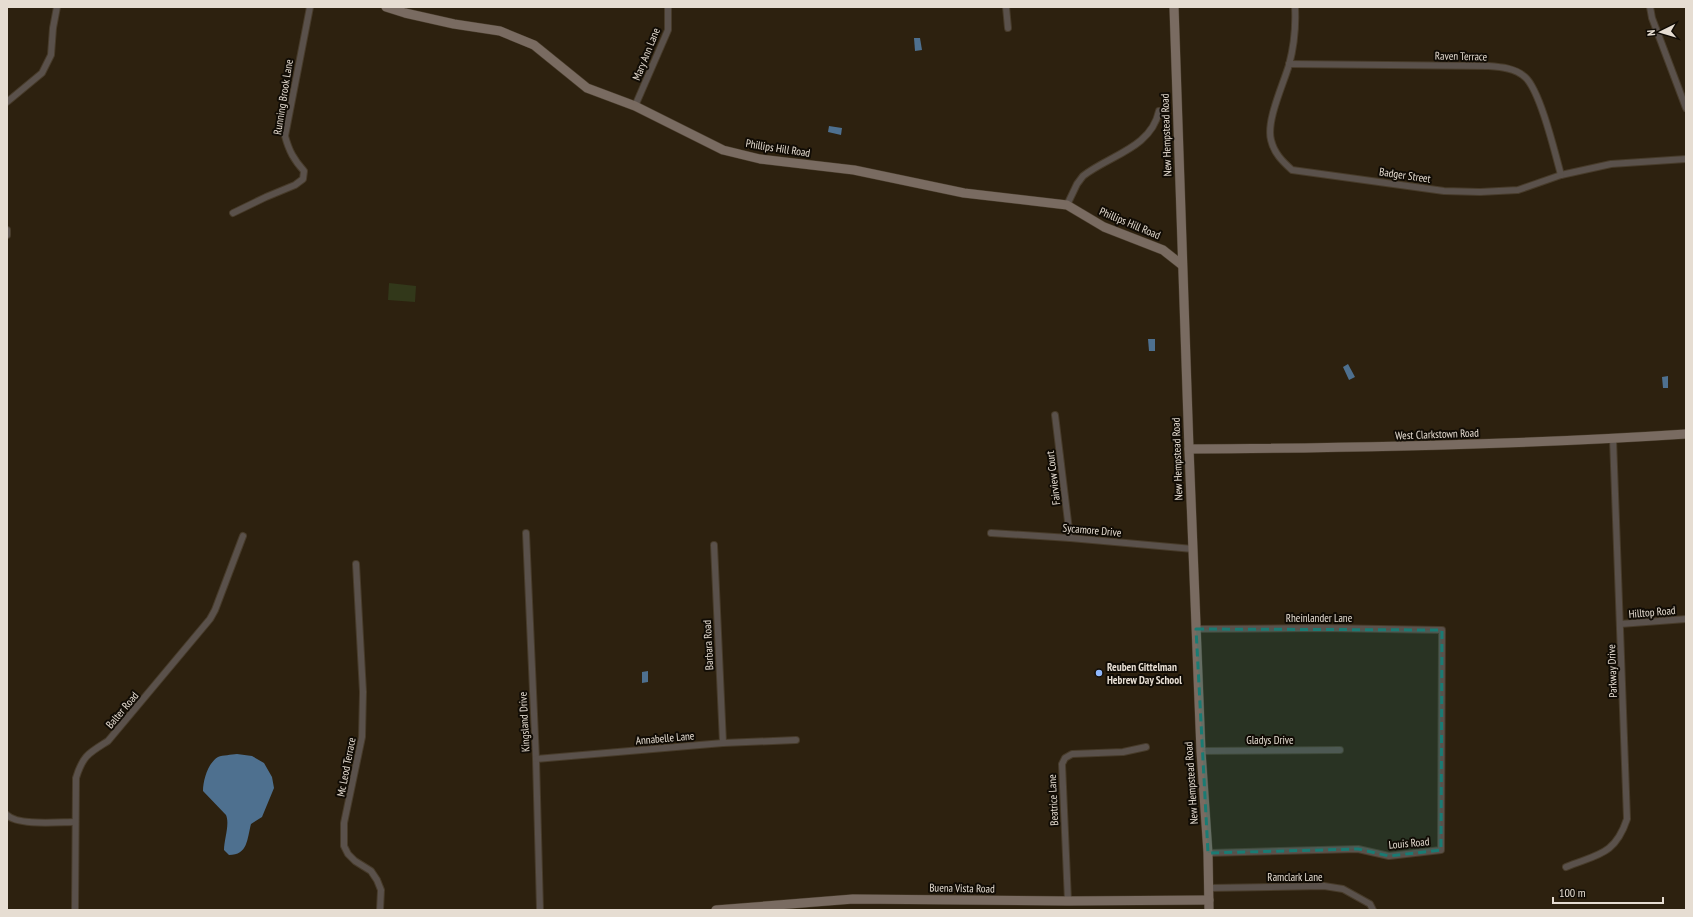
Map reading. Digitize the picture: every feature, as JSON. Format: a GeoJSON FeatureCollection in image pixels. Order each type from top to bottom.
{"type":"FeatureCollection","features":[{"type":"Feature","properties":{"kind":"street"},"geometry":{"type":"LineString","coordinates":[[7,102],[42,73],[51,55],[53,28],[57,7]]}},
{"type":"Feature","properties":{"kind":"street","name":"Running Brook Lane"},"geometry":{"type":"LineString","coordinates":[[234,213],[295,185],[303,179],[304,171],[291,154],[285,136],[310,7]]}},
{"type":"Feature","properties":{"kind":"street","name":"Phillips Hill Road"},"geometry":{"type":"LineString","coordinates":[[386,7],[405,13],[454,24],[500,31],[534,45],[587,88],[635,106],[723,150],[760,159],[854,170],[964,193],[1067,205],[1104,227],[1163,250],[1182,265]]}},
{"type":"Feature","properties":{"kind":"street","name":"Mary Ann Lane"},"geometry":{"type":"LineString","coordinates":[[635,106],[668,30],[668,7]]}},
{"type":"Feature","properties":{"kind":"street"},"geometry":{"type":"LineString","coordinates":[[1006,7],[1008,28]]}},
{"type":"Feature","properties":{"kind":"street","name":"New Hempstead Road"},"geometry":{"type":"LineString","coordinates":[[1174,7],[1192,549],[1201,751],[1208,853],[1209,910]]}},
{"type":"Feature","properties":{"kind":"street","name":"Badger Street"},"geometry":{"type":"LineString","coordinates":[[1295,7],[1296,26],[1289,64],[1272,115],[1270,139],[1278,157],[1292,170],[1444,191],[1473,192],[1518,190],[1562,175],[1611,164],[1686,159]]}},
{"type":"Feature","properties":{"kind":"street"},"geometry":{"type":"LineString","coordinates":[[1650,7],[1652,18],[1686,108]]}},
{"type":"Feature","properties":{"kind":"street","name":"Raven Terrace"},"geometry":{"type":"LineString","coordinates":[[1289,64],[1488,66],[1511,68],[1525,77],[1535,90],[1562,175]]}},
{"type":"Feature","properties":{"kind":"street"},"geometry":{"type":"LineString","coordinates":[[1067,205],[1076,184],[1083,176],[1142,140],[1155,125],[1159,111]]}},
{"type":"Feature","properties":{"kind":"street"},"geometry":{"type":"LineString","coordinates":[[7,230],[7,236]]}},
{"type":"Feature","properties":{"kind":"street","name":"Fairview Court"},"geometry":{"type":"LineString","coordinates":[[1055,415],[1070,538]]}},
{"type":"Feature","properties":{"kind":"street","name":"West Clarkstown Road"},"geometry":{"type":"LineString","coordinates":[[1189,449],[1373,448],[1613,439],[1686,434]]}},
{"type":"Feature","properties":{"kind":"street","name":"Parkway Drive"},"geometry":{"type":"LineString","coordinates":[[1566,867],[1604,852],[1616,842],[1622,833],[1627,819],[1613,439]]}},
{"type":"Feature","properties":{"kind":"street","name":"Sycamore Drive"},"geometry":{"type":"LineString","coordinates":[[991,533],[1070,538],[1192,549]]}},
{"type":"Feature","properties":{"kind":"street","name":"Kingsland Drive"},"geometry":{"type":"LineString","coordinates":[[526,534],[536,759],[540,910]]}},
{"type":"Feature","properties":{"kind":"street","name":"Balter Road"},"geometry":{"type":"LineString","coordinates":[[75,910],[76,778],[80,765],[87,754],[108,741],[210,620],[216,610],[243,536]]}},
{"type":"Feature","properties":{"kind":"street","name":"Barbara Road"},"geometry":{"type":"LineString","coordinates":[[714,545],[723,743]]}},
{"type":"Feature","properties":{"kind":"street","name":"Mc Leod Terrace"},"geometry":{"type":"LineString","coordinates":[[356,564],[362,692],[362,737],[344,823],[344,846],[348,854],[355,861],[371,871],[377,880],[381,890],[380,910]]}},
{"type":"Feature","properties":{"kind":"street","name":"Hilltop Road"},"geometry":{"type":"LineString","coordinates":[[1620,624],[1686,619]]}},
{"type":"Feature","properties":{"kind":"street","name":"Rheinlander Lane"},"geometry":{"type":"LineString","coordinates":[[1196,629],[1321,628],[1442,630]]}},
{"type":"Feature","properties":{"kind":"street","name":"Louis Road"},"geometry":{"type":"LineString","coordinates":[[1208,853],[1358,849],[1389,856],[1441,850],[1442,630]]}},
{"type":"Feature","properties":{"kind":"street","name":"Annabelle Lane"},"geometry":{"type":"LineString","coordinates":[[536,759],[723,743],[796,740]]}},
{"type":"Feature","properties":{"kind":"street","name":"Beatrice Lane"},"geometry":{"type":"LineString","coordinates":[[1068,901],[1062,764],[1065,758],[1072,754],[1123,752],[1146,747]]}},
{"type":"Feature","properties":{"kind":"street","name":"Gladys Drive"},"geometry":{"type":"LineString","coordinates":[[1201,751],[1340,750]]}},
{"type":"Feature","properties":{"kind":"street"},"geometry":{"type":"LineString","coordinates":[[7,815],[11,818],[30,822],[75,822]]}},
{"type":"Feature","properties":{"kind":"street","name":"Ramclark Lane"},"geometry":{"type":"LineString","coordinates":[[1209,888],[1324,886],[1343,889],[1370,904],[1373,910]]}},
{"type":"Feature","properties":{"kind":"street","name":"Buena Vista Road"},"geometry":{"type":"LineString","coordinates":[[716,910],[853,899],[1068,901],[1209,900]]}},
{"type":"Feature","properties":{"kind":"highlighted area"},"geometry":{"type":"Polygon","coordinates":[[[1196,629],[1442,630],[1441,850],[1389,856],[1358,849],[1208,853],[1196,629]]]}},
{"type":"Feature","properties":{"kind":"green space"},"geometry":{"type":"Polygon","coordinates":[[[389,283],[416,286],[415,302],[388,300],[389,283]]]}},
{"type":"Feature","properties":{"kind":"water"},"geometry":{"type":"Polygon","coordinates":[[[914,38],[920,38],[922,50],[915,51],[914,38]]]}},
{"type":"Feature","properties":{"kind":"water"},"geometry":{"type":"Polygon","coordinates":[[[829,126],[842,128],[841,135],[828,132],[829,126]]]}},
{"type":"Feature","properties":{"kind":"water"},"geometry":{"type":"Polygon","coordinates":[[[1148,339],[1155,339],[1155,351],[1149,351],[1148,339]]]}},
{"type":"Feature","properties":{"kind":"water"},"geometry":{"type":"Polygon","coordinates":[[[1348,364],[1355,377],[1349,380],[1343,367],[1348,364]]]}},
{"type":"Feature","properties":{"kind":"water"},"geometry":{"type":"Polygon","coordinates":[[[1668,376],[1668,388],[1663,388],[1662,377],[1668,376]]]}},
{"type":"Feature","properties":{"kind":"water"},"geometry":{"type":"Polygon","coordinates":[[[648,671],[648,682],[642,683],[642,672],[648,671]]]}},
{"type":"Feature","properties":{"kind":"water"},"geometry":{"type":"Polygon","coordinates":[[[237,754],[252,756],[264,763],[272,777],[274,788],[262,817],[251,824],[246,845],[240,852],[229,855],[224,850],[227,827],[226,815],[203,791],[203,787],[209,767],[214,760],[220,756],[237,754]]]}},
{"type":"Feature","properties":{"kind":"place","name":"Reuben Gittelman Hebrew Day School"},"geometry":{"type":"Point","coordinates":[1099,673]}}]}
